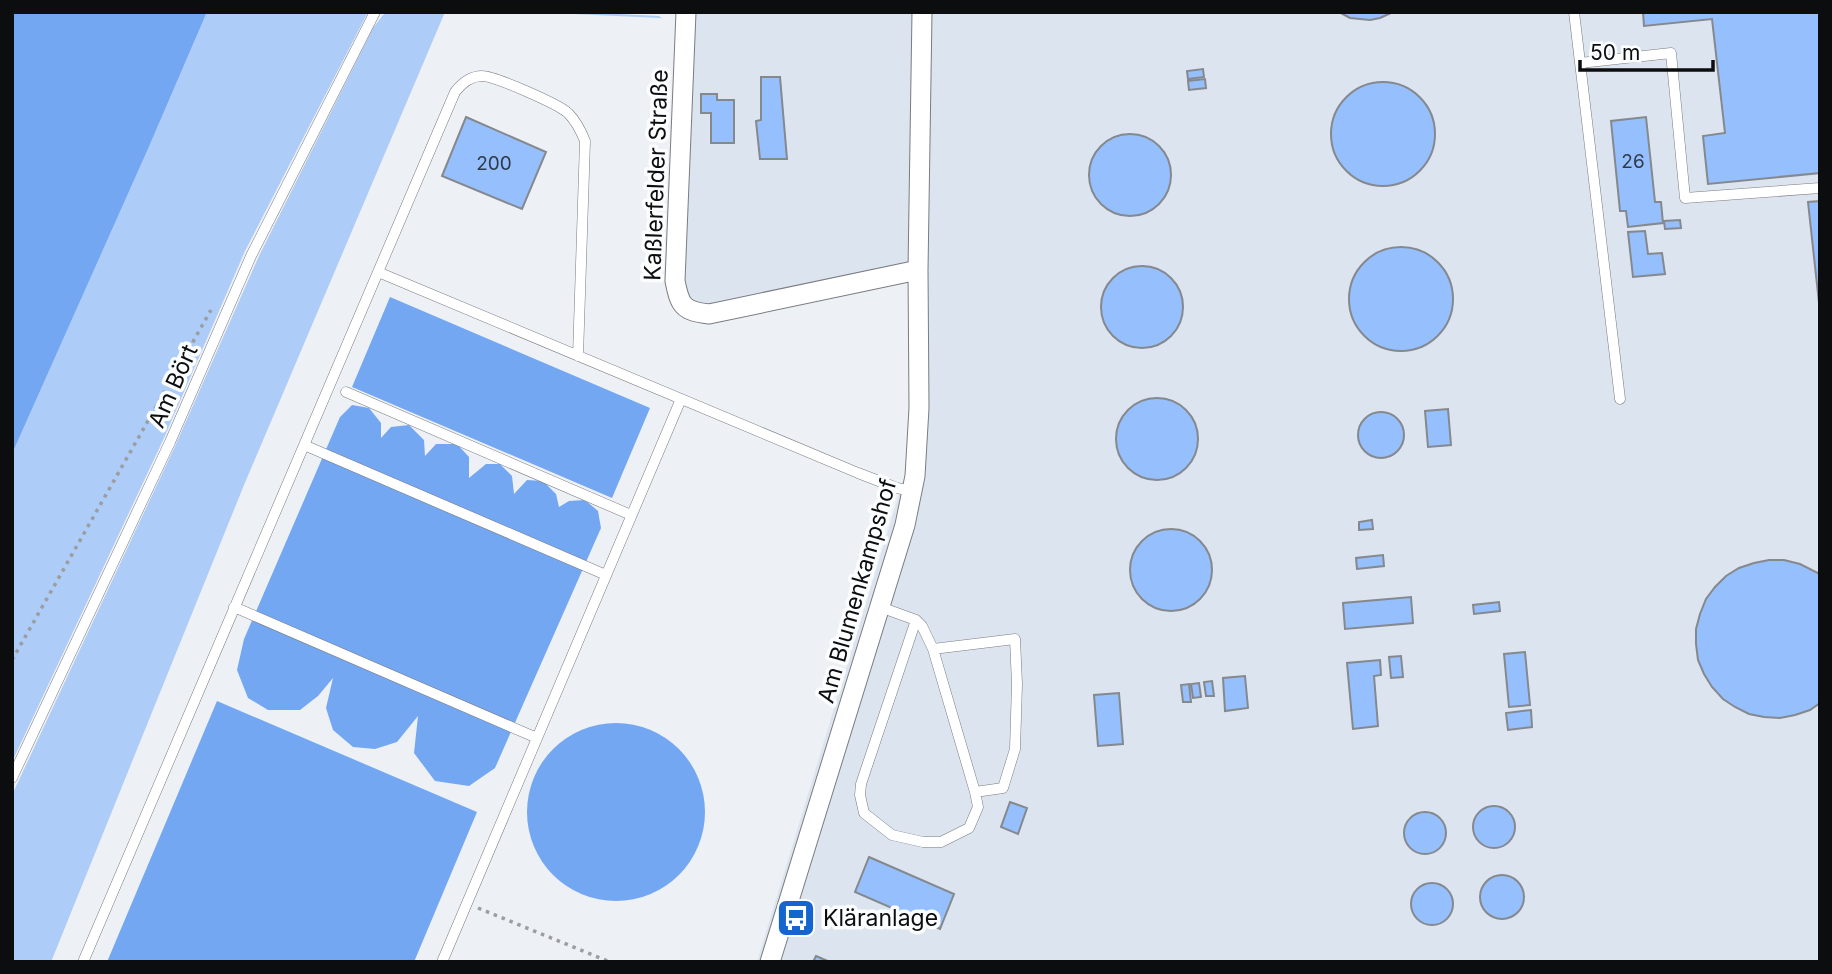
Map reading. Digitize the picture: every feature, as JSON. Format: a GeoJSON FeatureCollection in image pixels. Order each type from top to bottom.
{"type":"FeatureCollection","features":[{"type":"Feature","properties":{"kind":"street","name":"Kaßlerfelder Straße"},"geometry":{"type":"LineString","coordinates":[[686,12],[675,281],[678,298],[685,307],[694,312],[709,314],[918,270]]}},
{"type":"Feature","properties":{"kind":"street","name":"Am Blumenkampshof"},"geometry":{"type":"LineString","coordinates":[[770,962],[905,525],[915,475],[919,408],[922,12]]}},
{"type":"Feature","properties":{"kind":"lane","name":"Am Bört"},"geometry":{"type":"LineString","coordinates":[[12,778],[170,442],[251,256],[375,12]]}},
{"type":"Feature","properties":{"kind":"lane"},"geometry":{"type":"LineString","coordinates":[[1574,12],[1620,399]]}},
{"type":"Feature","properties":{"kind":"lane"},"geometry":{"type":"LineString","coordinates":[[1580,63],[1671,53],[1685,198],[1820,188]]}},
{"type":"Feature","properties":{"kind":"lane"},"geometry":{"type":"LineString","coordinates":[[83,962],[455,92],[473,77],[495,78],[555,105],[568,113],[579,127],[585,141],[578,356]]}},
{"type":"Feature","properties":{"kind":"lane"},"geometry":{"type":"LineString","coordinates":[[378,272],[858,473],[912,491]]}},
{"type":"Feature","properties":{"kind":"lane"},"geometry":{"type":"LineString","coordinates":[[346,392],[631,515]]}},
{"type":"Feature","properties":{"kind":"lane"},"geometry":{"type":"LineString","coordinates":[[442,962],[681,399]]}},
{"type":"Feature","properties":{"kind":"lane"},"geometry":{"type":"LineString","coordinates":[[304,445],[606,575]]}},
{"type":"Feature","properties":{"kind":"lane"},"geometry":{"type":"LineString","coordinates":[[234,607],[537,738]]}},
{"type":"Feature","properties":{"kind":"lane"},"geometry":{"type":"LineString","coordinates":[[880,607],[916,620],[922,626],[933,649],[975,792],[978,807],[969,828],[941,842],[923,842],[892,835],[864,813],[860,795],[861,783],[916,620]]}},
{"type":"Feature","properties":{"kind":"lane"},"geometry":{"type":"LineString","coordinates":[[933,649],[1015,639],[1015,749],[1003,788],[975,792]]}},
{"type":"Feature","properties":{"kind":"path"},"geometry":{"type":"LineString","coordinates":[[12,660],[211,310]]}},
{"type":"Feature","properties":{"kind":"path"},"geometry":{"type":"LineString","coordinates":[[467,903],[610,962]]}},
{"type":"Feature","properties":{"kind":"shaded area"},"geometry":{"type":"Polygon","coordinates":[[[207,12],[368,12],[245,251],[164,438],[12,762],[12,454],[207,12]]]}},
{"type":"Feature","properties":{"kind":"shaded area"},"geometry":{"type":"Polygon","coordinates":[[[389,12],[445,12],[244,485],[51,962],[12,962],[12,795],[176,444],[259,256],[373,28],[383,15],[389,12]]]}},
{"type":"Feature","properties":{"kind":"shaded area"},"geometry":{"type":"Polygon","coordinates":[[[529,12],[659,16],[664,20],[661,18],[529,12]]]}},
{"type":"Feature","properties":{"kind":"shaded area"},"geometry":{"type":"Polygon","coordinates":[[[689,12],[1820,12],[1820,962],[757,962],[918,432],[918,271],[709,314],[678,298],[689,12]]]}},
{"type":"Feature","properties":{"kind":"water"},"geometry":{"type":"Polygon","coordinates":[[[12,12],[207,12],[12,454],[12,12]]]}},
{"type":"Feature","properties":{"kind":"water"},"geometry":{"type":"Polygon","coordinates":[[[390,297],[650,408],[612,498],[352,387],[390,297]]]}},
{"type":"Feature","properties":{"kind":"water"},"geometry":{"type":"Polygon","coordinates":[[[352,405],[369,408],[381,423],[381,438],[391,427],[409,425],[424,440],[425,456],[436,444],[457,444],[469,457],[469,478],[486,464],[500,464],[512,476],[514,494],[527,480],[543,481],[556,494],[559,507],[569,501],[585,500],[598,511],[601,528],[495,768],[469,786],[435,781],[414,753],[418,716],[397,742],[375,749],[353,747],[333,730],[326,708],[333,678],[318,696],[300,710],[268,710],[248,698],[237,670],[244,639],[340,417],[352,405]]]}},
{"type":"Feature","properties":{"kind":"water"},"geometry":{"type":"Polygon","coordinates":[[[217,701],[477,812],[414,962],[107,962],[217,701]]]}},
{"type":"Feature","properties":{"kind":"water"},"geometry":{"type":"Polygon","coordinates":[[[616,723],[633,724],[650,730],[679,749],[698,778],[704,795],[704,829],[698,846],[679,875],[650,894],[633,900],[616,901],[599,900],[582,894],[553,875],[534,846],[528,829],[527,812],[528,795],[534,778],[553,749],[582,730],[599,724],[616,723]]]}},
{"type":"Feature","properties":{"kind":"building"},"geometry":{"type":"Polygon","coordinates":[[[1339,12],[1393,12],[1370,20],[1350,18],[1339,12]]]}},
{"type":"Feature","properties":{"kind":"building"},"geometry":{"type":"Polygon","coordinates":[[[1643,12],[1820,12],[1820,173],[1708,184],[1703,136],[1725,133],[1712,19],[1644,26],[1643,12]]]}},
{"type":"Feature","properties":{"kind":"building"},"geometry":{"type":"Polygon","coordinates":[[[1203,69],[1204,77],[1188,79],[1187,71],[1203,69]]]}},
{"type":"Feature","properties":{"kind":"building"},"geometry":{"type":"Polygon","coordinates":[[[761,77],[780,77],[787,159],[760,159],[756,121],[761,120],[761,77]]]}},
{"type":"Feature","properties":{"kind":"building"},"geometry":{"type":"Polygon","coordinates":[[[1205,79],[1206,88],[1189,90],[1188,81],[1205,79]]]}},
{"type":"Feature","properties":{"kind":"building"},"geometry":{"type":"Polygon","coordinates":[[[1383,82],[1403,86],[1420,97],[1431,114],[1435,134],[1431,154],[1420,171],[1403,182],[1383,186],[1363,182],[1346,171],[1335,154],[1331,134],[1335,114],[1346,97],[1363,86],[1383,82]]]}},
{"type":"Feature","properties":{"kind":"building"},"geometry":{"type":"Polygon","coordinates":[[[701,94],[717,94],[717,100],[734,100],[734,143],[711,143],[711,113],[701,113],[701,94]]]}},
{"type":"Feature","properties":{"kind":"building"},"geometry":{"type":"Polygon","coordinates":[[[466,117],[546,152],[522,209],[442,176],[466,117]]]}},
{"type":"Feature","properties":{"kind":"building"},"geometry":{"type":"Polygon","coordinates":[[[1646,117],[1655,202],[1661,202],[1663,223],[1628,227],[1626,211],[1620,211],[1611,121],[1646,117]]]}},
{"type":"Feature","properties":{"kind":"building"},"geometry":{"type":"Polygon","coordinates":[[[1122,134],[1138,134],[1153,141],[1164,152],[1171,167],[1168,191],[1159,204],[1138,216],[1122,216],[1107,209],[1096,198],[1089,183],[1089,167],[1096,152],[1107,141],[1122,134]]]}},
{"type":"Feature","properties":{"kind":"building"},"geometry":{"type":"Polygon","coordinates":[[[1820,201],[1820,312],[1808,202],[1820,201]]]}},
{"type":"Feature","properties":{"kind":"building"},"geometry":{"type":"Polygon","coordinates":[[[1680,220],[1681,228],[1665,229],[1664,221],[1680,220]]]}},
{"type":"Feature","properties":{"kind":"building"},"geometry":{"type":"Polygon","coordinates":[[[1645,231],[1648,254],[1662,253],[1665,274],[1633,277],[1628,232],[1645,231]]]}},
{"type":"Feature","properties":{"kind":"building"},"geometry":{"type":"Polygon","coordinates":[[[1401,247],[1421,251],[1444,270],[1449,279],[1453,299],[1449,319],[1430,342],[1421,347],[1401,351],[1381,347],[1358,328],[1353,319],[1349,299],[1353,279],[1372,256],[1381,251],[1401,247]]]}},
{"type":"Feature","properties":{"kind":"building"},"geometry":{"type":"Polygon","coordinates":[[[1134,266],[1150,266],[1165,273],[1176,284],[1183,299],[1180,323],[1171,336],[1150,348],[1134,348],[1119,341],[1108,330],[1101,315],[1101,299],[1108,284],[1119,273],[1134,266]]]}},
{"type":"Feature","properties":{"kind":"building"},"geometry":{"type":"Polygon","coordinates":[[[1149,398],[1165,398],[1180,405],[1191,416],[1198,431],[1195,455],[1186,468],[1165,480],[1149,480],[1134,473],[1123,462],[1116,447],[1116,431],[1123,416],[1134,405],[1149,398]]]}},
{"type":"Feature","properties":{"kind":"building"},"geometry":{"type":"Polygon","coordinates":[[[1448,409],[1451,445],[1428,447],[1425,411],[1448,409]]]}},
{"type":"Feature","properties":{"kind":"building"},"geometry":{"type":"Polygon","coordinates":[[[1381,412],[1397,419],[1404,435],[1397,451],[1381,458],[1365,451],[1358,435],[1365,419],[1381,412]]]}},
{"type":"Feature","properties":{"kind":"building"},"geometry":{"type":"Polygon","coordinates":[[[1372,520],[1373,529],[1359,530],[1359,522],[1372,520]]]}},
{"type":"Feature","properties":{"kind":"building"},"geometry":{"type":"Polygon","coordinates":[[[1171,529],[1187,532],[1200,541],[1209,554],[1212,570],[1209,586],[1200,599],[1187,608],[1171,611],[1155,608],[1142,599],[1133,586],[1130,570],[1133,554],[1142,541],[1155,532],[1171,529]]]}},
{"type":"Feature","properties":{"kind":"building"},"geometry":{"type":"Polygon","coordinates":[[[1383,555],[1384,566],[1357,569],[1356,558],[1383,555]]]}},
{"type":"Feature","properties":{"kind":"building"},"geometry":{"type":"Polygon","coordinates":[[[1769,560],[1800,564],[1820,574],[1820,703],[1810,710],[1780,718],[1749,714],[1723,699],[1704,674],[1698,660],[1696,644],[1700,614],[1715,587],[1739,568],[1769,560]]]}},
{"type":"Feature","properties":{"kind":"building"},"geometry":{"type":"Polygon","coordinates":[[[1411,597],[1413,623],[1345,629],[1343,603],[1411,597]]]}},
{"type":"Feature","properties":{"kind":"building"},"geometry":{"type":"Polygon","coordinates":[[[1499,602],[1500,611],[1474,614],[1473,605],[1499,602]]]}},
{"type":"Feature","properties":{"kind":"building"},"geometry":{"type":"Polygon","coordinates":[[[1525,652],[1530,705],[1509,707],[1504,654],[1525,652]]]}},
{"type":"Feature","properties":{"kind":"building"},"geometry":{"type":"Polygon","coordinates":[[[1401,656],[1403,677],[1391,678],[1389,657],[1401,656]]]}},
{"type":"Feature","properties":{"kind":"building"},"geometry":{"type":"Polygon","coordinates":[[[1380,660],[1381,675],[1374,676],[1378,726],[1353,729],[1347,663],[1380,660]]]}},
{"type":"Feature","properties":{"kind":"building"},"geometry":{"type":"Polygon","coordinates":[[[1245,676],[1248,708],[1225,711],[1223,678],[1245,676]]]}},
{"type":"Feature","properties":{"kind":"building"},"geometry":{"type":"Polygon","coordinates":[[[1212,681],[1214,696],[1206,696],[1204,682],[1212,681]]]}},
{"type":"Feature","properties":{"kind":"building"},"geometry":{"type":"Polygon","coordinates":[[[1199,683],[1201,697],[1193,698],[1191,684],[1199,683]]]}},
{"type":"Feature","properties":{"kind":"building"},"geometry":{"type":"Polygon","coordinates":[[[1189,684],[1191,702],[1183,702],[1181,685],[1189,684]]]}},
{"type":"Feature","properties":{"kind":"building"},"geometry":{"type":"Polygon","coordinates":[[[1119,693],[1123,744],[1098,746],[1094,695],[1119,693]]]}},
{"type":"Feature","properties":{"kind":"building"},"geometry":{"type":"Polygon","coordinates":[[[1531,710],[1532,727],[1508,730],[1506,713],[1531,710]]]}},
{"type":"Feature","properties":{"kind":"building"},"geometry":{"type":"Polygon","coordinates":[[[1010,802],[1027,808],[1018,834],[1001,827],[1010,802]]]}},
{"type":"Feature","properties":{"kind":"building"},"geometry":{"type":"Polygon","coordinates":[[[1494,806],[1509,812],[1515,827],[1509,842],[1494,848],[1479,842],[1473,827],[1479,812],[1494,806]]]}},
{"type":"Feature","properties":{"kind":"building"},"geometry":{"type":"Polygon","coordinates":[[[1425,812],[1440,818],[1446,833],[1440,848],[1425,854],[1410,848],[1404,833],[1410,818],[1425,812]]]}},
{"type":"Feature","properties":{"kind":"building"},"geometry":{"type":"Polygon","coordinates":[[[869,857],[954,894],[940,929],[855,892],[869,857]]]}},
{"type":"Feature","properties":{"kind":"building"},"geometry":{"type":"Polygon","coordinates":[[[1502,875],[1517,882],[1524,897],[1517,912],[1502,919],[1487,912],[1480,897],[1487,882],[1502,875]]]}},
{"type":"Feature","properties":{"kind":"building"},"geometry":{"type":"Polygon","coordinates":[[[1432,883],[1447,889],[1453,904],[1447,919],[1432,925],[1417,919],[1411,904],[1417,889],[1432,883]]]}},
{"type":"Feature","properties":{"kind":"building"},"geometry":{"type":"Polygon","coordinates":[[[816,956],[830,962],[813,962],[816,956]]]}},
{"type":"Feature","properties":{"kind":"place","name":"Kläranlage"},"geometry":{"type":"Point","coordinates":[796,918]}}]}
